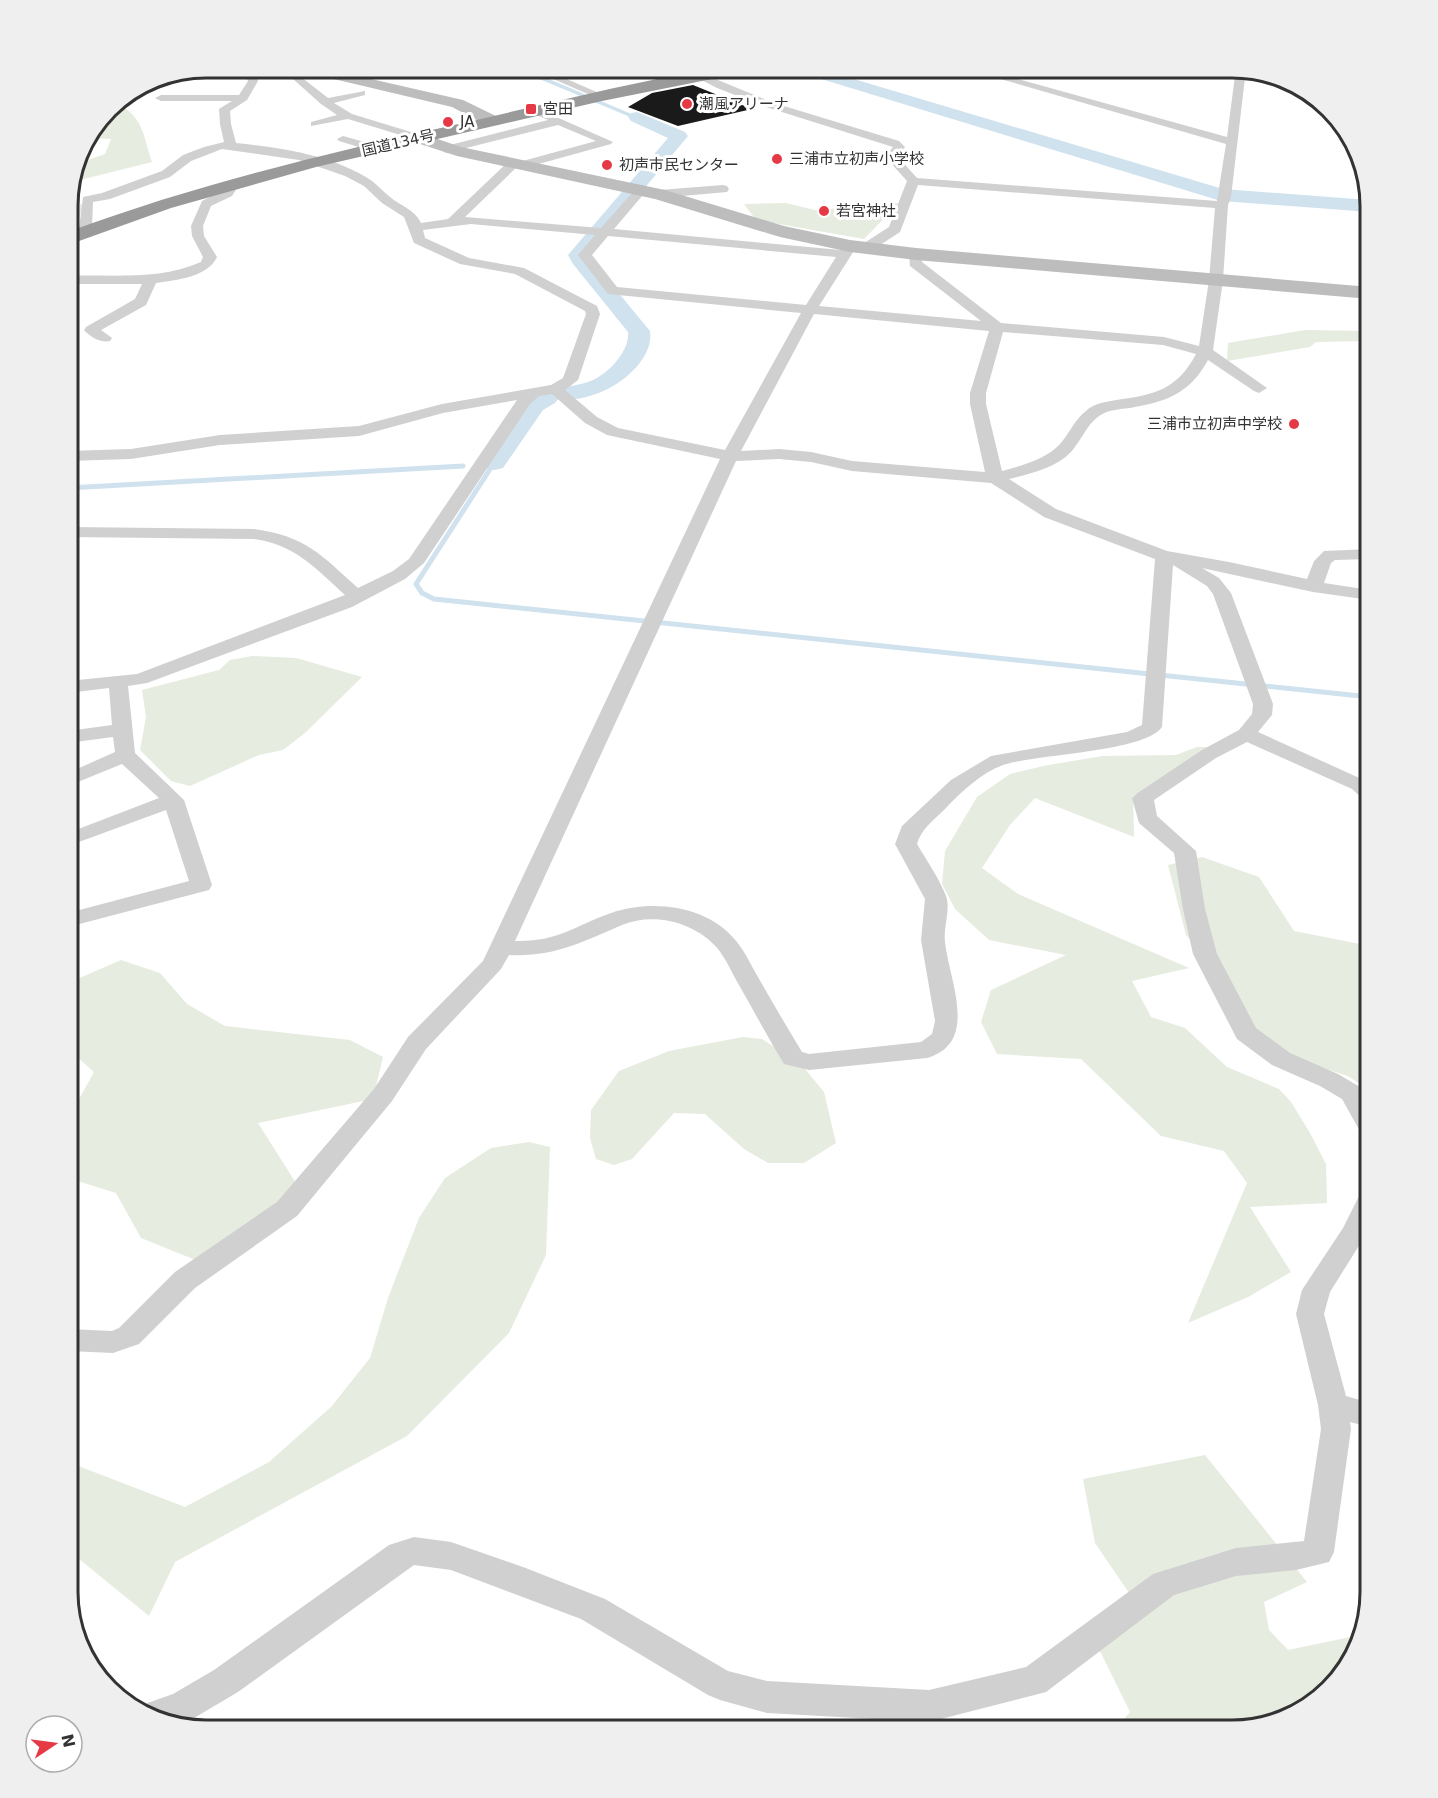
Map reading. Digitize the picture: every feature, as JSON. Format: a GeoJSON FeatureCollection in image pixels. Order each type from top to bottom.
{"type":"FeatureCollection","features":[{"type":"Feature","properties":{"kind":"highway","name":"国道134号"},"geometry":{"type":"LineString","coordinates":[[78,235],[162,206],[317,162],[685,78]]}},
{"type":"Feature","properties":{"kind":"highway","name":"国道134号"},"geometry":{"type":"LineString","coordinates":[[78,241],[162,206]]}},
{"type":"Feature","properties":{"kind":"street"},"geometry":{"type":"LineString","coordinates":[[231,146],[229,135],[224,128],[225,109],[236,106],[243,98],[253,81],[252,78]]}},
{"type":"Feature","properties":{"kind":"street"},"geometry":{"type":"LineString","coordinates":[[296,78],[348,116],[446,148],[640,189],[760,226],[853,249]]}},
{"type":"Feature","properties":{"kind":"street"},"geometry":{"type":"LineString","coordinates":[[348,78],[457,103],[492,122]]}},
{"type":"Feature","properties":{"kind":"street"},"geometry":{"type":"LineString","coordinates":[[554,78],[595,98]]}},
{"type":"Feature","properties":{"kind":"street"},"geometry":{"type":"LineString","coordinates":[[704,78],[729,90],[830,125],[896,143],[899,147],[894,153],[894,160],[912,181],[1224,198]]}},
{"type":"Feature","properties":{"kind":"street"},"geometry":{"type":"LineString","coordinates":[[1003,78],[1232,142]]}},
{"type":"Feature","properties":{"kind":"street"},"geometry":{"type":"LineString","coordinates":[[555,389],[591,420],[613,432],[730,456],[779,454],[811,457],[852,466],[995,478],[1032,468],[1064,450],[1091,414],[1104,407],[1163,396],[1193,374],[1205,352],[1216,280],[1240,78]]}},
{"type":"Feature","properties":{"kind":"street"},"geometry":{"type":"LineString","coordinates":[[326,102],[361,93]]}},
{"type":"Feature","properties":{"kind":"street"},"geometry":{"type":"LineString","coordinates":[[161,98],[243,98]]}},
{"type":"Feature","properties":{"kind":"street"},"geometry":{"type":"LineString","coordinates":[[452,222],[519,164],[607,142],[536,111]]}},
{"type":"Feature","properties":{"kind":"street"},"geometry":{"type":"LineString","coordinates":[[315,123],[348,116]]}},
{"type":"Feature","properties":{"kind":"street"},"geometry":{"type":"LineString","coordinates":[[446,148],[560,121]]}},
{"type":"Feature","properties":{"kind":"street"},"geometry":{"type":"LineString","coordinates":[[516,131],[566,154]]}},
{"type":"Feature","properties":{"kind":"street"},"geometry":{"type":"LineString","coordinates":[[343,139],[375,148]]}},
{"type":"Feature","properties":{"kind":"street"},"geometry":{"type":"LineString","coordinates":[[78,456],[131,454],[220,440],[358,431],[442,409],[555,389],[570,380],[593,314],[586,305],[519,271],[458,258],[419,240],[417,227],[406,211],[390,203],[365,182],[317,162],[284,152],[221,145],[208,149],[187,158],[166,174],[106,196],[87,200],[85,229],[89,231]]}},
{"type":"Feature","properties":{"kind":"street"},"geometry":{"type":"LineString","coordinates":[[78,1340],[113,1342],[129,1336],[185,1280],[287,1209],[383,1095],[417,1043],[493,964],[730,456],[810,309],[853,249],[885,237],[894,229],[912,181]]}},
{"type":"Feature","properties":{"kind":"street"},"geometry":{"type":"LineString","coordinates":[[210,257],[196,232],[200,218],[206,204],[228,194],[233,185]]}},
{"type":"Feature","properties":{"kind":"street"},"geometry":{"type":"LineString","coordinates":[[603,292],[572,258],[640,189],[723,189]]}},
{"type":"Feature","properties":{"kind":"street"},"geometry":{"type":"LineString","coordinates":[[417,227],[471,220],[916,254],[1360,292]]}},
{"type":"Feature","properties":{"kind":"street"},"geometry":{"type":"LineString","coordinates":[[916,254],[915,263],[998,327]]}},
{"type":"Feature","properties":{"kind":"street"},"geometry":{"type":"LineString","coordinates":[[186,259],[210,257]]}},
{"type":"Feature","properties":{"kind":"street"},"geometry":{"type":"LineString","coordinates":[[78,280],[150,281],[199,269],[207,264],[210,257]]}},
{"type":"Feature","properties":{"kind":"street"},"geometry":{"type":"LineString","coordinates":[[105,338],[91,330],[124,309],[141,302],[150,281]]}},
{"type":"Feature","properties":{"kind":"street"},"geometry":{"type":"LineString","coordinates":[[570,297],[603,292],[1164,341],[1205,352],[1259,388]]}},
{"type":"Feature","properties":{"kind":"street"},"geometry":{"type":"LineString","coordinates":[[998,327],[978,393],[978,404],[995,478],[1050,513],[1169,558],[1213,582],[1222,593],[1258,685],[1263,704],[1262,715],[1246,734],[1209,754],[1143,798],[1147,818],[1185,851],[1194,909],[1205,954],[1246,1034],[1281,1059],[1329,1080],[1351,1093],[1360,1108]]}},
{"type":"Feature","properties":{"kind":"street"},"geometry":{"type":"LineString","coordinates":[[78,686],[118,683],[162,672],[346,603],[356,595],[405,572],[414,563],[524,400],[533,394]]}},
{"type":"Feature","properties":{"kind":"street"},"geometry":{"type":"LineString","coordinates":[[78,532],[254,534],[284,538],[309,552],[356,595]]}},
{"type":"Feature","properties":{"kind":"street"},"geometry":{"type":"LineString","coordinates":[[1313,586],[1323,561],[1330,555],[1360,554]]}},
{"type":"Feature","properties":{"kind":"street"},"geometry":{"type":"LineString","coordinates":[[501,947],[531,949],[564,942],[621,918],[660,913],[677,916],[693,920],[716,933],[728,946],[788,1049],[798,1061],[809,1062],[927,1050],[939,1043],[945,1034],[946,1021],[933,940],[936,900],[929,883],[906,844],[910,831],[958,784],[998,760],[1086,746],[1146,732],[1152,726],[1164,563],[1169,558]]}},
{"type":"Feature","properties":{"kind":"street"},"geometry":{"type":"LineString","coordinates":[[1169,558],[1229,567],[1360,594]]}},
{"type":"Feature","properties":{"kind":"street"},"geometry":{"type":"LineString","coordinates":[[78,917],[201,885],[173,800],[125,755],[118,683]]}},
{"type":"Feature","properties":{"kind":"street"},"geometry":{"type":"LineString","coordinates":[[78,735],[123,730]]}},
{"type":"Feature","properties":{"kind":"street"},"geometry":{"type":"LineString","coordinates":[[1246,734],[1360,786]]}},
{"type":"Feature","properties":{"kind":"street"},"geometry":{"type":"LineString","coordinates":[[78,776],[125,755]]}},
{"type":"Feature","properties":{"kind":"street"},"geometry":{"type":"LineString","coordinates":[[78,836],[173,800]]}},
{"type":"Feature","properties":{"kind":"street"},"geometry":{"type":"LineString","coordinates":[[164,1713],[182,1707],[226,1681],[400,1555],[414,1551],[451,1556],[523,1581],[592,1609],[720,1684],[767,1697],[929,1706],[1034,1681],[1164,1584],[1236,1562],[1296,1556],[1318,1551],[1336,1430],[1310,1314],[1316,1290],[1360,1222]]}},
{"type":"Feature","properties":{"kind":"street"},"geometry":{"type":"LineString","coordinates":[[1332,1405],[1360,1411]]}},
{"type":"Feature","properties":{"kind":"shaded area"},"geometry":{"type":"Polygon","coordinates":[[[124,108],[136,119],[144,134],[152,162],[81,180],[87,160],[105,154],[111,139],[98,138],[104,128],[124,108]]]}},
{"type":"Feature","properties":{"kind":"shaded area"},"geometry":{"type":"Polygon","coordinates":[[[786,203],[815,210],[899,203],[864,239],[756,220],[744,204],[786,203]]]}},
{"type":"Feature","properties":{"kind":"shaded area"},"geometry":{"type":"Polygon","coordinates":[[[78,204],[84,205],[78,220],[78,204]]]}},
{"type":"Feature","properties":{"kind":"shaded area"},"geometry":{"type":"Polygon","coordinates":[[[1305,330],[1360,331],[1360,341],[1316,342],[1310,347],[1227,361],[1228,343],[1305,330]]]}},
{"type":"Feature","properties":{"kind":"shaded area"},"geometry":{"type":"Polygon","coordinates":[[[252,656],[296,658],[362,677],[305,733],[283,750],[259,755],[190,786],[171,781],[140,750],[146,717],[142,690],[219,670],[230,660],[252,656]]]}},
{"type":"Feature","properties":{"kind":"shaded area"},"geometry":{"type":"Polygon","coordinates":[[[1197,747],[1208,747],[1133,796],[1134,837],[1035,798],[1010,825],[982,868],[1018,894],[1189,968],[1132,981],[1151,1017],[1185,1028],[1227,1067],[1279,1089],[1291,1102],[1326,1164],[1327,1203],[1250,1207],[1291,1272],[1248,1297],[1188,1323],[1247,1183],[1224,1151],[1161,1136],[1081,1059],[997,1054],[981,1022],[991,990],[1066,955],[989,940],[955,909],[942,884],[945,851],[977,797],[1010,774],[1103,756],[1176,755],[1197,747]]]}},
{"type":"Feature","properties":{"kind":"shaded area"},"geometry":{"type":"Polygon","coordinates":[[[1202,857],[1259,877],[1294,931],[1360,944],[1360,1084],[1348,1076],[1304,1062],[1261,1042],[1209,962],[1186,935],[1168,865],[1202,857]]]}},
{"type":"Feature","properties":{"kind":"shaded area"},"geometry":{"type":"Polygon","coordinates":[[[121,960],[160,973],[187,1004],[225,1026],[350,1040],[383,1057],[373,1099],[258,1123],[301,1191],[203,1263],[141,1238],[116,1193],[78,1181],[78,1101],[94,1072],[78,1058],[78,979],[121,960]]]}},
{"type":"Feature","properties":{"kind":"shaded area"},"geometry":{"type":"Polygon","coordinates":[[[743,1037],[762,1039],[801,1064],[824,1092],[836,1143],[804,1163],[768,1163],[744,1149],[705,1114],[674,1113],[632,1159],[614,1165],[596,1159],[590,1138],[591,1110],[619,1071],[669,1051],[743,1037]]]}},
{"type":"Feature","properties":{"kind":"shaded area"},"geometry":{"type":"Polygon","coordinates":[[[529,1142],[550,1147],[546,1255],[509,1333],[407,1436],[175,1562],[149,1616],[78,1558],[78,1466],[185,1507],[269,1462],[331,1407],[370,1358],[388,1298],[419,1218],[445,1178],[491,1148],[529,1142]]]}},
{"type":"Feature","properties":{"kind":"shaded area"},"geometry":{"type":"Polygon","coordinates":[[[1205,1455],[1307,1582],[1264,1602],[1269,1630],[1288,1650],[1352,1637],[1338,1663],[1316,1688],[1303,1698],[1265,1716],[1232,1720],[1123,1720],[1130,1712],[1099,1649],[1142,1612],[1095,1543],[1083,1479],[1205,1455]]]}},
{"type":"Feature","properties":{"kind":"water"},"geometry":{"type":"Polygon","coordinates":[[[537,78],[547,78],[681,135],[678,137],[537,78]]]}},
{"type":"Feature","properties":{"kind":"building","name":"潮風アリーナ"},"geometry":{"type":"Polygon","coordinates":[[[693,85],[752,109],[678,126],[628,107],[652,93],[693,85]]]}},
{"type":"Feature","properties":{"kind":"waterway"},"geometry":{"type":"LineString","coordinates":[[834,78],[1221,195],[1360,205]]}},
{"type":"Feature","properties":{"kind":"waterway"},"geometry":{"type":"LineString","coordinates":[[568,393],[596,387],[609,379],[629,360],[640,338],[639,331],[578,255],[679,136],[637,117]]}},
{"type":"Feature","properties":{"kind":"waterway"},"geometry":{"type":"LineString","coordinates":[[494,463],[535,405],[547,398]]}},
{"type":"Feature","properties":{"kind":"waterway"},"geometry":{"type":"LineString","coordinates":[[494,463],[416,584],[422,593],[434,599],[1360,696]]}},
{"type":"Feature","properties":{"kind":"waterway"},"geometry":{"type":"LineString","coordinates":[[78,487],[463,466]]}},
{"type":"Feature","properties":{"kind":"place","name":"潮風アリーナ"},"geometry":{"type":"Point","coordinates":[687,104]}},
{"type":"Feature","properties":{"kind":"place","name":"宮田"},"geometry":{"type":"Point","coordinates":[531,109]}},
{"type":"Feature","properties":{"kind":"place","name":"JA"},"geometry":{"type":"Point","coordinates":[448,122]}},
{"type":"Feature","properties":{"kind":"place","name":"三浦市立初声小学校"},"geometry":{"type":"Point","coordinates":[777,159]}},
{"type":"Feature","properties":{"kind":"place","name":"初声市民センター"},"geometry":{"type":"Point","coordinates":[607,165]}},
{"type":"Feature","properties":{"kind":"place","name":"若宮神社"},"geometry":{"type":"Point","coordinates":[824,211]}},
{"type":"Feature","properties":{"kind":"place","name":"三浦市立初声中学校"},"geometry":{"type":"Point","coordinates":[1294,424]}}]}
